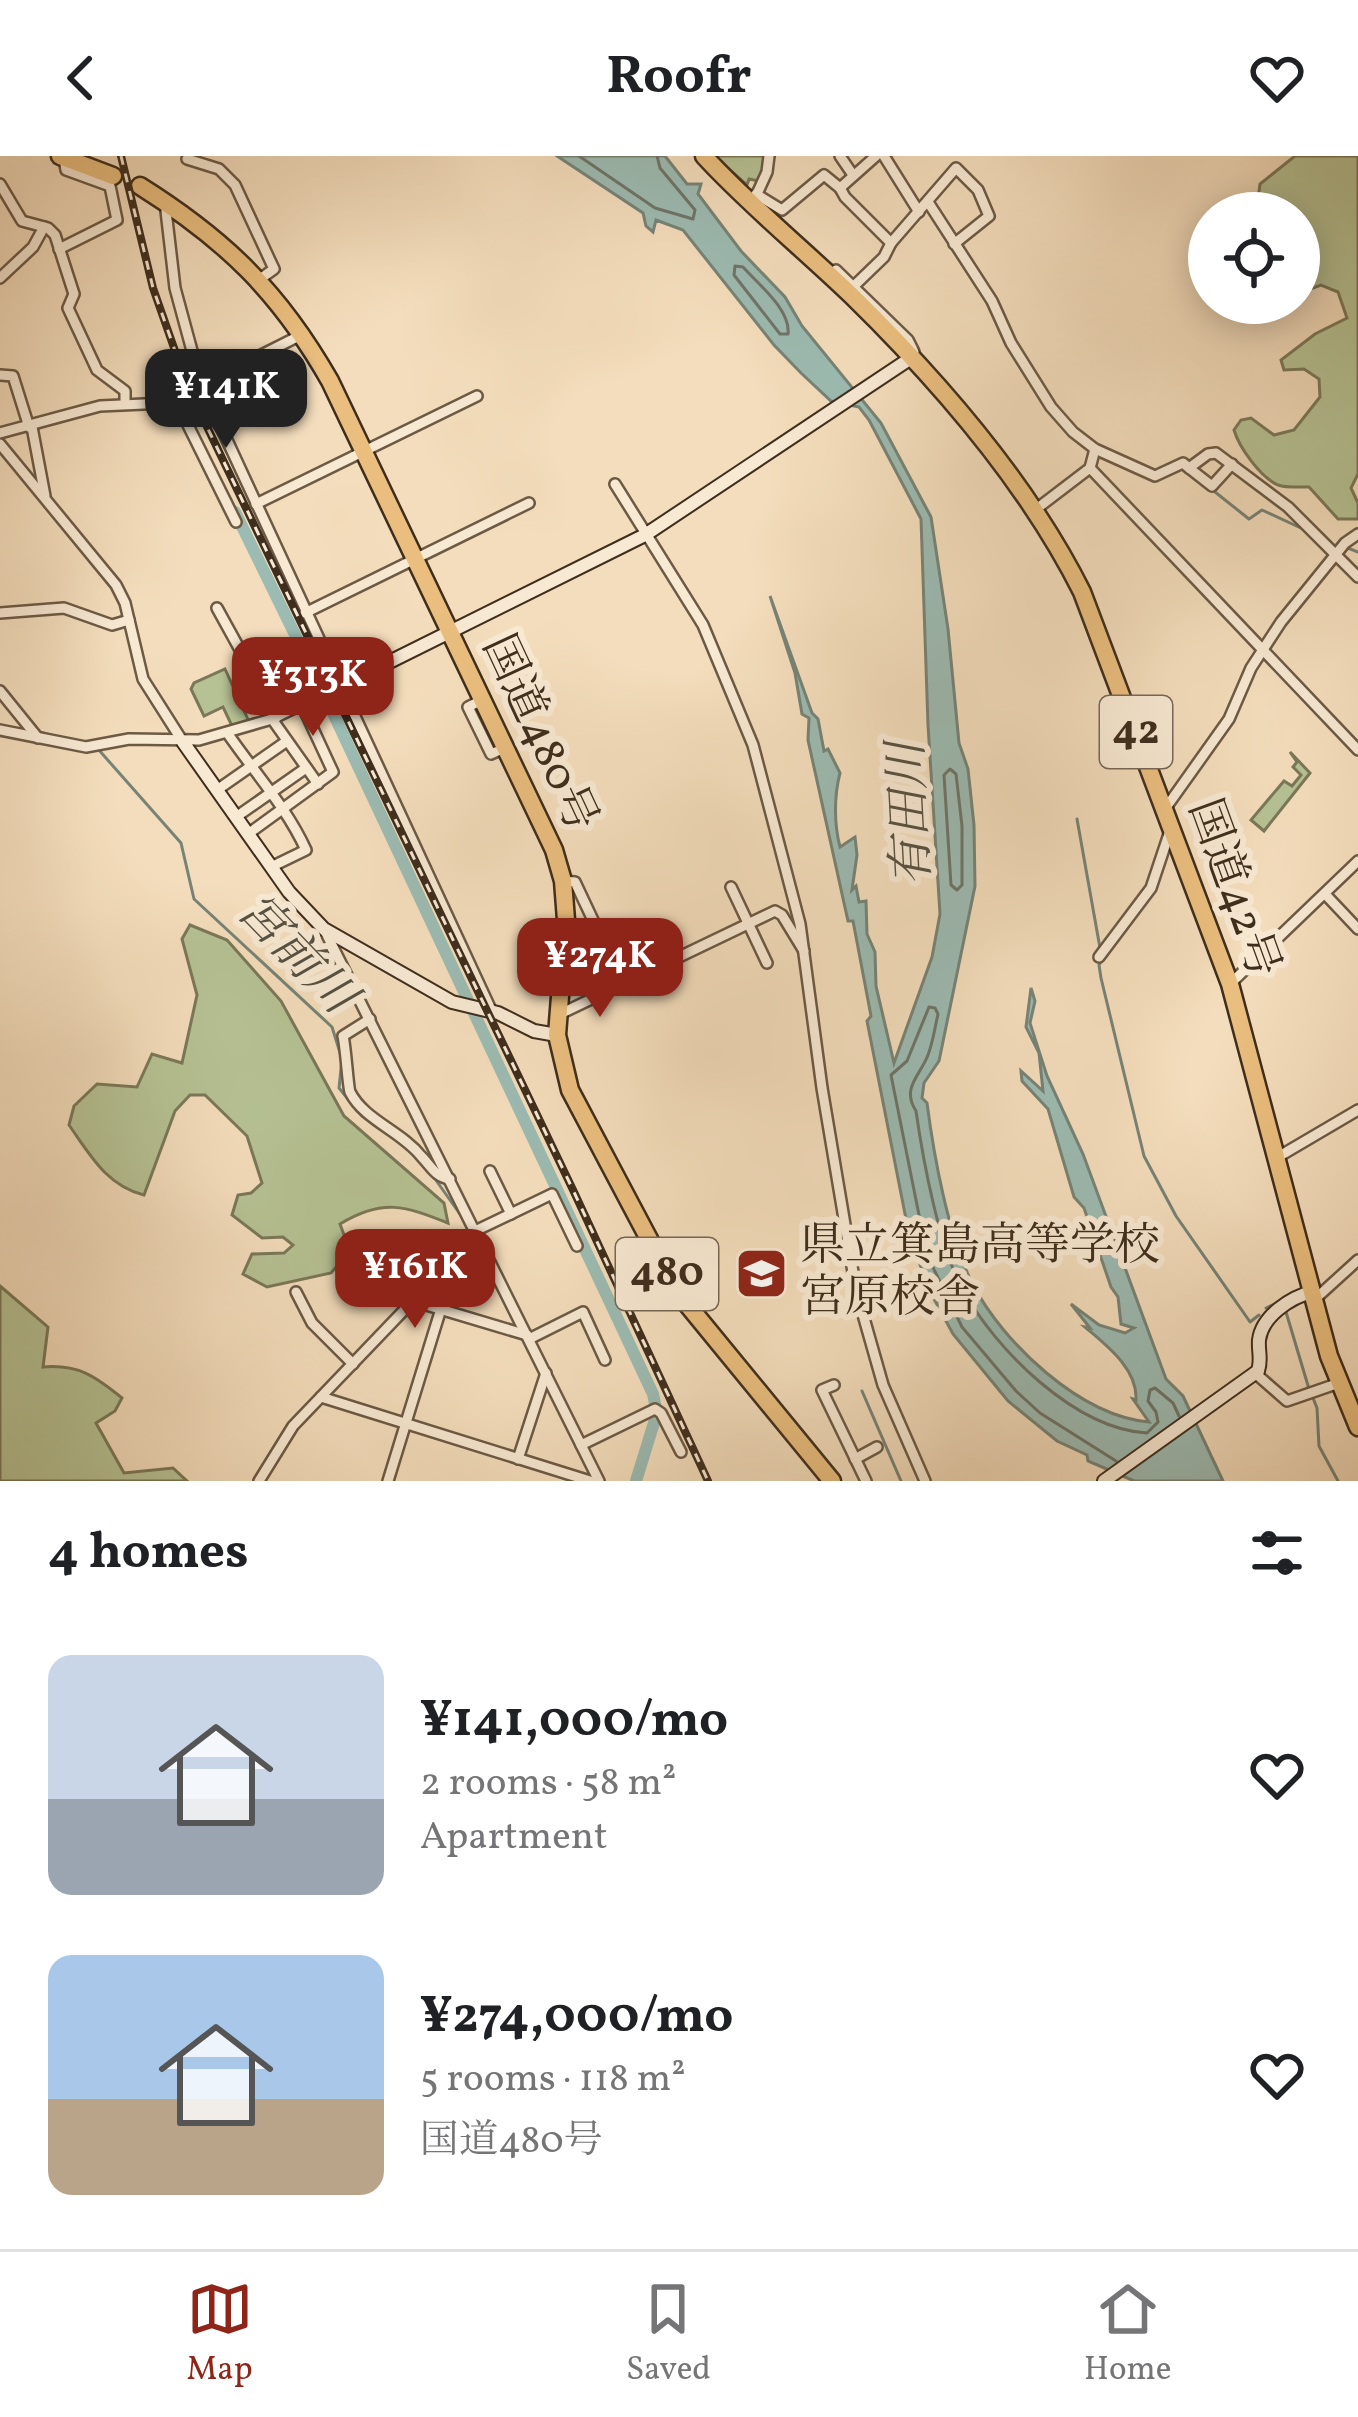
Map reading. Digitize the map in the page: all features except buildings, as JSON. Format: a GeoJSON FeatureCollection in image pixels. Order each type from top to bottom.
{"type":"FeatureCollection","features":[{"type":"Feature","properties":{"kind":"highway"},"geometry":{"type":"LineString","coordinates":[[62,156],[99,167]]}},
{"type":"Feature","properties":{"kind":"highway","name":"国道42号"},"geometry":{"type":"LineString","coordinates":[[704,156],[819,268],[1035,510],[1082,592],[1231,984],[1313,1296],[1358,1427]]}},
{"type":"Feature","properties":{"kind":"highway","name":"国道480号"},"geometry":{"type":"LineString","coordinates":[[140,186],[231,250],[303,334],[546,831],[563,881],[566,920],[557,1035],[579,1109],[677,1292],[832,1481]]}},
{"type":"Feature","properties":{"kind":"street"},"geometry":{"type":"LineString","coordinates":[[59,250],[117,220],[110,186],[66,170],[62,156]]}},
{"type":"Feature","properties":{"kind":"street"},"geometry":{"type":"LineString","coordinates":[[769,156],[754,200],[782,210],[824,175],[891,243]]}},
{"type":"Feature","properties":{"kind":"street"},"geometry":{"type":"LineString","coordinates":[[840,156],[853,175]]}},
{"type":"Feature","properties":{"kind":"street"},"geometry":{"type":"LineString","coordinates":[[840,188],[880,156],[919,212]]}},
{"type":"Feature","properties":{"kind":"street"},"geometry":{"type":"LineString","coordinates":[[187,159],[219,169],[235,184],[274,269],[260,279]]}},
{"type":"Feature","properties":{"kind":"street"},"geometry":{"type":"LineString","coordinates":[[855,285],[884,257],[928,202],[929,194],[946,182],[957,161],[989,216],[954,244]]}},
{"type":"Feature","properties":{"kind":"street"},"geometry":{"type":"LineString","coordinates":[[0,184],[22,221],[55,235],[74,294],[68,308],[94,365],[125,391],[125,403]]}},
{"type":"Feature","properties":{"kind":"street"},"geometry":{"type":"LineString","coordinates":[[928,202],[992,302],[1011,344],[1072,432],[1095,449],[1151,475],[1183,464],[1212,486],[1232,464]]}},
{"type":"Feature","properties":{"kind":"street"},"geometry":{"type":"LineString","coordinates":[[169,204],[175,289],[201,384],[492,1012]]}},
{"type":"Feature","properties":{"kind":"street"},"geometry":{"type":"LineString","coordinates":[[0,278],[33,247],[44,227]]}},
{"type":"Feature","properties":{"kind":"street"},"geometry":{"type":"LineString","coordinates":[[0,730],[86,747],[129,739],[183,742],[228,734],[302,705],[650,532],[905,362],[914,350],[855,285],[833,268],[819,268]]}},
{"type":"Feature","properties":{"kind":"street"},"geometry":{"type":"LineString","coordinates":[[0,433],[125,403],[175,399],[303,334]]}},
{"type":"Feature","properties":{"kind":"street"},"geometry":{"type":"LineString","coordinates":[[0,375],[13,376],[45,496]]}},
{"type":"Feature","properties":{"kind":"street"},"geometry":{"type":"LineString","coordinates":[[256,504],[477,396]]}},
{"type":"Feature","properties":{"kind":"street"},"geometry":{"type":"LineString","coordinates":[[175,399],[236,522]]}},
{"type":"Feature","properties":{"kind":"street"},"geometry":{"type":"LineString","coordinates":[[0,444],[116,585],[143,679],[296,901],[324,929],[444,998],[557,1035]]}},
{"type":"Feature","properties":{"kind":"street"},"geometry":{"type":"LineString","coordinates":[[1035,510],[1090,468],[1095,449]]}},
{"type":"Feature","properties":{"kind":"street"},"geometry":{"type":"LineString","coordinates":[[1189,468],[1211,452],[1232,464],[1288,507],[1358,577]]}},
{"type":"Feature","properties":{"kind":"street"},"geometry":{"type":"LineString","coordinates":[[1090,468],[1358,750]]}},
{"type":"Feature","properties":{"kind":"street"},"geometry":{"type":"LineString","coordinates":[[615,484],[650,532],[703,625],[741,710],[783,851],[804,950],[856,1290],[883,1385],[925,1481]]}},
{"type":"Feature","properties":{"kind":"street"},"geometry":{"type":"LineString","coordinates":[[305,613],[529,503]]}},
{"type":"Feature","properties":{"kind":"street"},"geometry":{"type":"LineString","coordinates":[[1099,957],[1151,888],[1168,818],[1229,719],[1262,651],[1345,543],[1358,534]]}},
{"type":"Feature","properties":{"kind":"street"},"geometry":{"type":"LineString","coordinates":[[0,613],[64,608],[112,625],[129,620]]}},
{"type":"Feature","properties":{"kind":"street"},"geometry":{"type":"LineString","coordinates":[[217,608],[287,741],[318,784]]}},
{"type":"Feature","properties":{"kind":"street"},"geometry":{"type":"LineString","coordinates":[[0,691],[38,738]]}},
{"type":"Feature","properties":{"kind":"street"},"geometry":{"type":"LineString","coordinates":[[248,834],[333,768],[302,705]]}},
{"type":"Feature","properties":{"kind":"street"},"geometry":{"type":"LineString","coordinates":[[228,734],[269,794],[290,814],[306,850],[271,867]]}},
{"type":"Feature","properties":{"kind":"street"},"geometry":{"type":"LineString","coordinates":[[217,790],[287,741]]}},
{"type":"Feature","properties":{"kind":"street"},"geometry":{"type":"LineString","coordinates":[[236,817],[306,768]]}},
{"type":"Feature","properties":{"kind":"street"},"geometry":{"type":"LineString","coordinates":[[1231,984],[1358,861]]}},
{"type":"Feature","properties":{"kind":"street"},"geometry":{"type":"LineString","coordinates":[[563,881],[575,882],[622,984]]}},
{"type":"Feature","properties":{"kind":"street"},"geometry":{"type":"LineString","coordinates":[[731,887],[767,963]]}},
{"type":"Feature","properties":{"kind":"street"},"geometry":{"type":"LineString","coordinates":[[1324,894],[1358,929]]}},
{"type":"Feature","properties":{"kind":"street"},"geometry":{"type":"LineString","coordinates":[[558,1016],[749,922],[779,912],[804,950]]}},
{"type":"Feature","properties":{"kind":"street"},"geometry":{"type":"LineString","coordinates":[[324,929],[599,1481]]}},
{"type":"Feature","properties":{"kind":"street"},"geometry":{"type":"LineString","coordinates":[[370,1019],[343,1036],[350,1091],[369,1115],[399,1133],[438,1176],[450,1179]]}},
{"type":"Feature","properties":{"kind":"street"},"geometry":{"type":"LineString","coordinates":[[1278,1157],[1358,1110]]}},
{"type":"Feature","properties":{"kind":"street"},"geometry":{"type":"LineString","coordinates":[[399,1133],[422,1122]]}},
{"type":"Feature","properties":{"kind":"street"},"geometry":{"type":"LineString","coordinates":[[490,1171],[511,1214]]}},
{"type":"Feature","properties":{"kind":"street"},"geometry":{"type":"LineString","coordinates":[[260,1481],[286,1434],[476,1233],[552,1194],[577,1246]]}},
{"type":"Feature","properties":{"kind":"street"},"geometry":{"type":"LineString","coordinates":[[388,1481],[458,1255]]}},
{"type":"Feature","properties":{"kind":"street"},"geometry":{"type":"LineString","coordinates":[[1105,1481],[1252,1375],[1260,1367],[1259,1342],[1265,1325],[1293,1298],[1313,1296],[1358,1260]]}},
{"type":"Feature","properties":{"kind":"street"},"geometry":{"type":"LineString","coordinates":[[296,1292],[313,1323],[353,1364]]}},
{"type":"Feature","properties":{"kind":"street"},"geometry":{"type":"LineString","coordinates":[[413,1301],[528,1337],[583,1312],[605,1360]]}},
{"type":"Feature","properties":{"kind":"street"},"geometry":{"type":"LineString","coordinates":[[518,1459],[546,1372]]}},
{"type":"Feature","properties":{"kind":"street"},"geometry":{"type":"LineString","coordinates":[[1252,1375],[1287,1401],[1347,1391]]}},
{"type":"Feature","properties":{"kind":"street"},"geometry":{"type":"LineString","coordinates":[[834,1385],[822,1390],[866,1481]]}},
{"type":"Feature","properties":{"kind":"street"},"geometry":{"type":"LineString","coordinates":[[321,1397],[590,1481]]}},
{"type":"Feature","properties":{"kind":"street"},"geometry":{"type":"LineString","coordinates":[[581,1445],[655,1409],[680,1452]]}},
{"type":"Feature","properties":{"kind":"street"},"geometry":{"type":"LineString","coordinates":[[855,1459],[878,1447]]}},
{"type":"Feature","properties":{"kind":"green space"},"geometry":{"type":"Polygon","coordinates":[[[714,156],[765,156],[766,168],[759,181],[749,179],[747,185],[714,156]]]}},
{"type":"Feature","properties":{"kind":"green space"},"geometry":{"type":"Polygon","coordinates":[[[1295,156],[1358,156],[1358,474],[1351,488],[1358,519],[1338,519],[1309,487],[1285,487],[1271,481],[1251,461],[1234,430],[1241,420],[1251,418],[1274,435],[1294,430],[1320,397],[1319,379],[1304,369],[1284,370],[1281,360],[1315,334],[1347,318],[1338,292],[1320,285],[1320,192],[1259,192],[1260,184],[1295,156]]]}},
{"type":"Feature","properties":{"kind":"green space"},"geometry":{"type":"Polygon","coordinates":[[[225,669],[250,724],[234,730],[223,707],[204,716],[191,689],[194,683],[225,669]]]}},
{"type":"Feature","properties":{"kind":"green space"},"geometry":{"type":"Polygon","coordinates":[[[1290,752],[1310,773],[1264,831],[1251,820],[1284,781],[1292,786],[1301,775],[1293,767],[1297,762],[1290,752]]]}},
{"type":"Feature","properties":{"kind":"green space"},"geometry":{"type":"Polygon","coordinates":[[[190,925],[227,940],[281,1001],[344,1116],[444,1203],[448,1223],[394,1207],[369,1210],[340,1224],[350,1251],[331,1273],[267,1287],[243,1274],[252,1254],[284,1253],[293,1245],[283,1237],[262,1238],[232,1215],[238,1195],[251,1193],[262,1183],[247,1136],[205,1095],[190,1095],[175,1111],[144,1195],[100,1168],[69,1125],[74,1106],[97,1084],[137,1087],[152,1054],[182,1063],[197,995],[182,939],[190,925]]]}},
{"type":"Feature","properties":{"kind":"green space"},"geometry":{"type":"Polygon","coordinates":[[[0,1286],[48,1327],[43,1367],[85,1373],[122,1398],[115,1411],[96,1423],[124,1473],[173,1468],[187,1481],[0,1481],[0,1286]]]}},
{"type":"Feature","properties":{"kind":"water"},"geometry":{"type":"Polygon","coordinates":[[[557,156],[665,156],[687,184],[701,184],[698,194],[741,251],[785,297],[802,326],[881,423],[931,517],[974,825],[975,886],[939,1061],[924,1083],[922,1098],[927,1103],[949,1219],[972,1283],[1023,1352],[1097,1406],[1149,1422],[1133,1399],[1135,1389],[1126,1368],[1085,1327],[1090,1328],[1071,1304],[1099,1325],[1125,1333],[1134,1328],[1121,1324],[1118,1297],[1084,1208],[1074,1197],[1048,1109],[1022,1081],[1021,1071],[1043,1091],[1039,1053],[1026,1027],[1031,988],[1035,1001],[1030,1023],[1047,1076],[1083,1154],[1166,1379],[1183,1396],[1223,1481],[1134,1481],[1057,1441],[1008,1401],[953,1334],[928,1288],[908,1229],[867,1021],[871,1016],[853,921],[848,921],[808,740],[809,718],[802,714],[795,673],[770,596],[818,719],[824,751],[828,749],[840,773],[838,838],[840,847],[855,837],[852,890],[856,886],[859,902],[866,901],[867,934],[875,952],[876,986],[894,1063],[932,957],[940,914],[921,519],[859,407],[831,401],[801,373],[683,230],[656,220],[653,232],[643,213],[557,156]]]}},
{"type":"Feature","properties":{"kind":"waterway"},"geometry":{"type":"LineString","coordinates":[[1210,488],[1249,519],[1262,510],[1303,529]]}},
{"type":"Feature","properties":{"kind":"waterway"},"geometry":{"type":"LineString","coordinates":[[235,512],[653,1394],[657,1413],[636,1481]]}},
{"type":"Feature","properties":{"kind":"waterway"},"geometry":{"type":"LineString","coordinates":[[1348,548],[1358,552]]}},
{"type":"Feature","properties":{"kind":"waterway","name":"宮前川"},"geometry":{"type":"LineString","coordinates":[[36,731],[62,738]]}},
{"type":"Feature","properties":{"kind":"waterway","name":"宮前川"},"geometry":{"type":"LineString","coordinates":[[98,749],[181,843],[194,899],[332,1027],[342,1059],[339,1088],[377,1126]]}},
{"type":"Feature","properties":{"kind":"waterway"},"geometry":{"type":"LineString","coordinates":[[1077,819],[1100,948]]}},
{"type":"Feature","properties":{"kind":"waterway"},"geometry":{"type":"LineString","coordinates":[[1102,960],[1101,978],[1144,1156],[1176,1216],[1250,1322],[1259,1315]]}},
{"type":"Feature","properties":{"kind":"waterway","name":"宮前川"},"geometry":{"type":"LineString","coordinates":[[433,1176],[462,1217]]}},
{"type":"Feature","properties":{"kind":"waterway"},"geometry":{"type":"LineString","coordinates":[[1266,1308],[1285,1299]]}},
{"type":"Feature","properties":{"kind":"waterway"},"geometry":{"type":"LineString","coordinates":[[1286,1312],[1309,1389]]}},
{"type":"Feature","properties":{"kind":"waterway"},"geometry":{"type":"LineString","coordinates":[[862,1391],[901,1481]]}},
{"type":"Feature","properties":{"kind":"waterway"},"geometry":{"type":"LineString","coordinates":[[1313,1398],[1319,1446],[1338,1481]]}},
{"type":"Feature","properties":{"kind":"railway"},"geometry":{"type":"LineString","coordinates":[[121,156],[153,288],[187,385],[708,1481]]}},
{"type":"Feature","properties":{"kind":"place","name":"県立箕島高等学校 宮原校舎"},"geometry":{"type":"Point","coordinates":[761,1273]}},
{"type":"Feature","properties":{"kind":"water label","name":"有田川"},"geometry":{"type":"Point","coordinates":[912,814]}}]}
